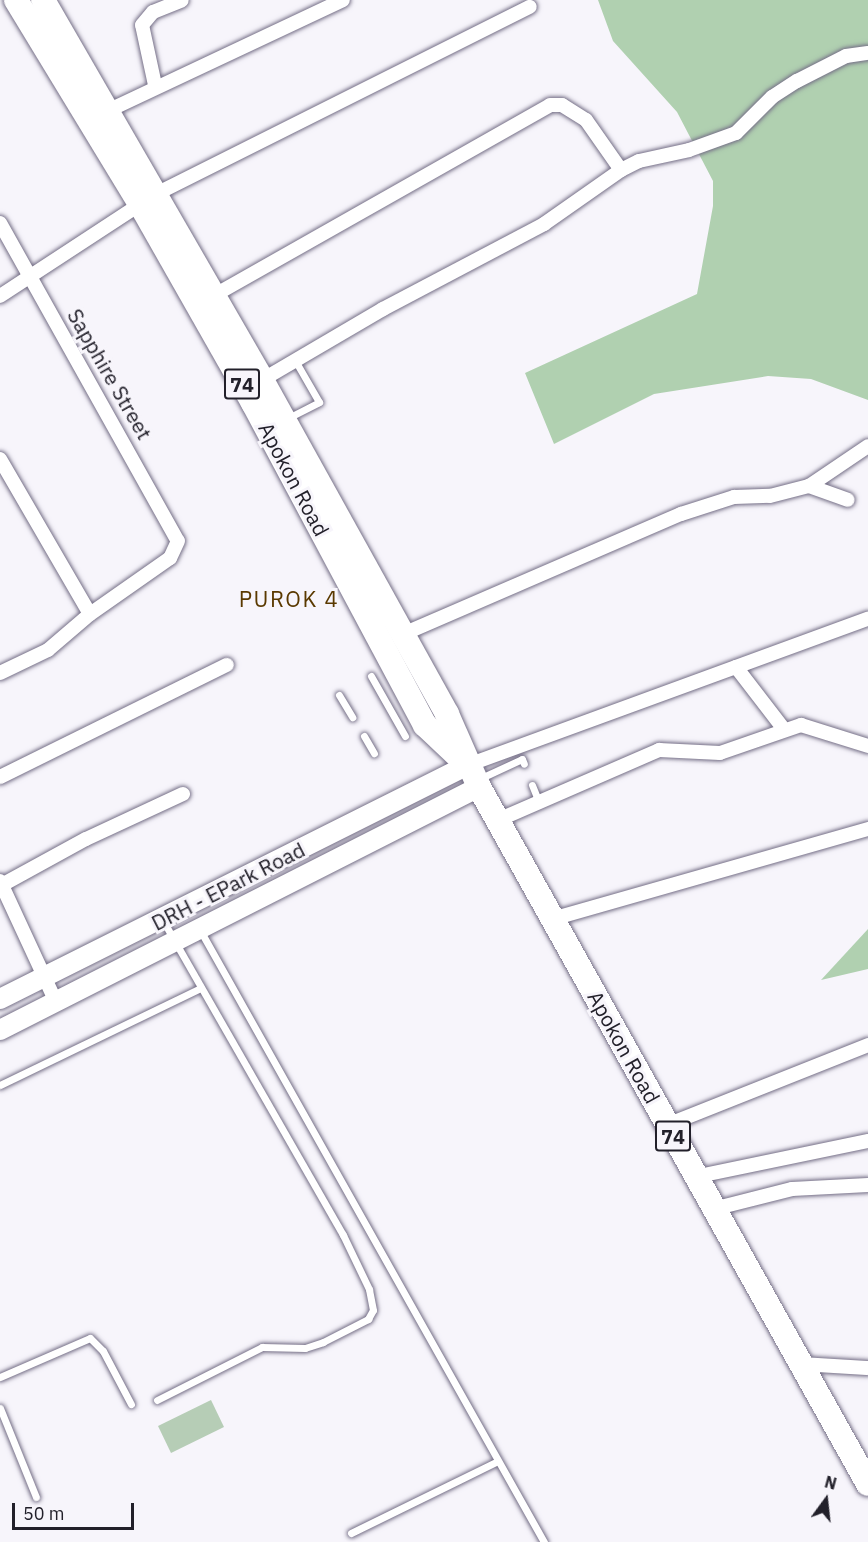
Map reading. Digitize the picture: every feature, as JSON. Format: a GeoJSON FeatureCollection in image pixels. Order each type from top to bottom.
{"type":"FeatureCollection","features":[{"type":"Feature","properties":{"kind":"highway","name":"Apokon Road"},"geometry":{"type":"LineString","coordinates":[[16,0],[86,121],[148,199],[213,296],[262,380],[275,425],[425,725],[474,777]]}},
{"type":"Feature","properties":{"kind":"highway","name":"Apokon Road"},"geometry":{"type":"LineString","coordinates":[[43,0],[109,110],[148,199],[275,425],[447,714],[474,777],[667,1125],[693,1177],[868,1484]]}},
{"type":"Feature","properties":{"kind":"main road","name":"DRH - EPark Road"},"geometry":{"type":"LineString","coordinates":[[0,999],[162,918],[474,777]]}},
{"type":"Feature","properties":{"kind":"main road","name":"DRH - EPark Road"},"geometry":{"type":"LineString","coordinates":[[0,1029],[199,928],[474,777]]}},
{"type":"Feature","properties":{"kind":"street"},"geometry":{"type":"LineString","coordinates":[[155,86],[142,25],[153,12],[182,0]]}},
{"type":"Feature","properties":{"kind":"street"},"geometry":{"type":"LineString","coordinates":[[86,121],[155,86],[343,0]]}},
{"type":"Feature","properties":{"kind":"street"},"geometry":{"type":"LineString","coordinates":[[0,296],[148,199],[530,8]]}},
{"type":"Feature","properties":{"kind":"street"},"geometry":{"type":"LineString","coordinates":[[262,380],[383,309],[544,224],[621,170],[639,161],[698,147],[736,133],[772,97],[797,81],[846,56],[868,53]]}},
{"type":"Feature","properties":{"kind":"street"},"geometry":{"type":"LineString","coordinates":[[213,296],[550,105],[562,105],[586,120],[621,170]]}},
{"type":"Feature","properties":{"kind":"street","name":"Sapphire Street"},"geometry":{"type":"LineString","coordinates":[[0,223],[177,535],[178,548],[165,563],[90,614]]}},
{"type":"Feature","properties":{"kind":"street"},"geometry":{"type":"LineString","coordinates":[[401,635],[701,506],[809,486],[868,446]]}},
{"type":"Feature","properties":{"kind":"street"},"geometry":{"type":"LineString","coordinates":[[0,459],[90,614],[48,650],[0,673]]}},
{"type":"Feature","properties":{"kind":"street"},"geometry":{"type":"LineString","coordinates":[[809,486],[848,500]]}},
{"type":"Feature","properties":{"kind":"street"},"geometry":{"type":"LineString","coordinates":[[474,777],[736,667],[868,619]]}},
{"type":"Feature","properties":{"kind":"street"},"geometry":{"type":"LineString","coordinates":[[0,777],[227,665]]}},
{"type":"Feature","properties":{"kind":"street"},"geometry":{"type":"LineString","coordinates":[[736,667],[783,728]]}},
{"type":"Feature","properties":{"kind":"street"},"geometry":{"type":"LineString","coordinates":[[498,820],[659,750],[720,753],[783,728],[811,727],[852,744],[868,746]]}},
{"type":"Feature","properties":{"kind":"street"},"geometry":{"type":"LineString","coordinates":[[55,1000],[1,884],[86,839],[183,794]]}},
{"type":"Feature","properties":{"kind":"street"},"geometry":{"type":"LineString","coordinates":[[552,919],[868,829]]}},
{"type":"Feature","properties":{"kind":"street"},"geometry":{"type":"LineString","coordinates":[[667,1125],[868,1045]]}},
{"type":"Feature","properties":{"kind":"street"},"geometry":{"type":"LineString","coordinates":[[693,1177],[868,1141]]}},
{"type":"Feature","properties":{"kind":"street"},"geometry":{"type":"LineString","coordinates":[[713,1209],[792,1189],[868,1185]]}},
{"type":"Feature","properties":{"kind":"street"},"geometry":{"type":"LineString","coordinates":[[800,1364],[868,1368]]}},
{"type":"Feature","properties":{"kind":"lane"},"geometry":{"type":"LineString","coordinates":[[275,425],[319,402],[296,362]]}},
{"type":"Feature","properties":{"kind":"lane"},"geometry":{"type":"LineString","coordinates":[[371,675],[405,736]]}},
{"type":"Feature","properties":{"kind":"lane"},"geometry":{"type":"LineString","coordinates":[[339,695],[352,717]]}},
{"type":"Feature","properties":{"kind":"lane"},"geometry":{"type":"LineString","coordinates":[[364,736],[374,753]]}},
{"type":"Feature","properties":{"kind":"lane"},"geometry":{"type":"LineString","coordinates":[[474,777],[522,759],[524,765]]}},
{"type":"Feature","properties":{"kind":"lane"},"geometry":{"type":"LineString","coordinates":[[532,785],[539,802]]}},
{"type":"Feature","properties":{"kind":"lane"},"geometry":{"type":"LineString","coordinates":[[157,1400],[262,1347],[305,1348],[323,1342],[368,1319],[373,1310],[369,1289],[343,1235],[162,918]]}},
{"type":"Feature","properties":{"kind":"lane"},"geometry":{"type":"LineString","coordinates":[[199,928],[496,1462],[544,1542]]}},
{"type":"Feature","properties":{"kind":"lane"},"geometry":{"type":"LineString","coordinates":[[0,1085],[201,988]]}},
{"type":"Feature","properties":{"kind":"lane"},"geometry":{"type":"LineString","coordinates":[[0,1377],[90,1338],[103,1351],[131,1404]]}},
{"type":"Feature","properties":{"kind":"lane"},"geometry":{"type":"LineString","coordinates":[[0,1408],[36,1497]]}},
{"type":"Feature","properties":{"kind":"lane"},"geometry":{"type":"LineString","coordinates":[[351,1533],[496,1462]]}},
{"type":"Feature","properties":{"kind":"green space"},"geometry":{"type":"Polygon","coordinates":[[[598,0],[868,0],[868,400],[811,379],[768,376],[654,394],[554,444],[525,373],[697,294],[713,206],[713,181],[677,112],[613,41],[598,0]]]}},
{"type":"Feature","properties":{"kind":"green space"},"geometry":{"type":"Polygon","coordinates":[[[868,929],[868,969],[821,980],[868,929]]]}},
{"type":"Feature","properties":{"kind":"green space"},"geometry":{"type":"Polygon","coordinates":[[[211,1400],[224,1427],[171,1453],[158,1426],[211,1400]]]}},
{"type":"Feature","properties":{"kind":"district","name":"PUROK 4"},"geometry":{"type":"Point","coordinates":[289,599]}}]}
